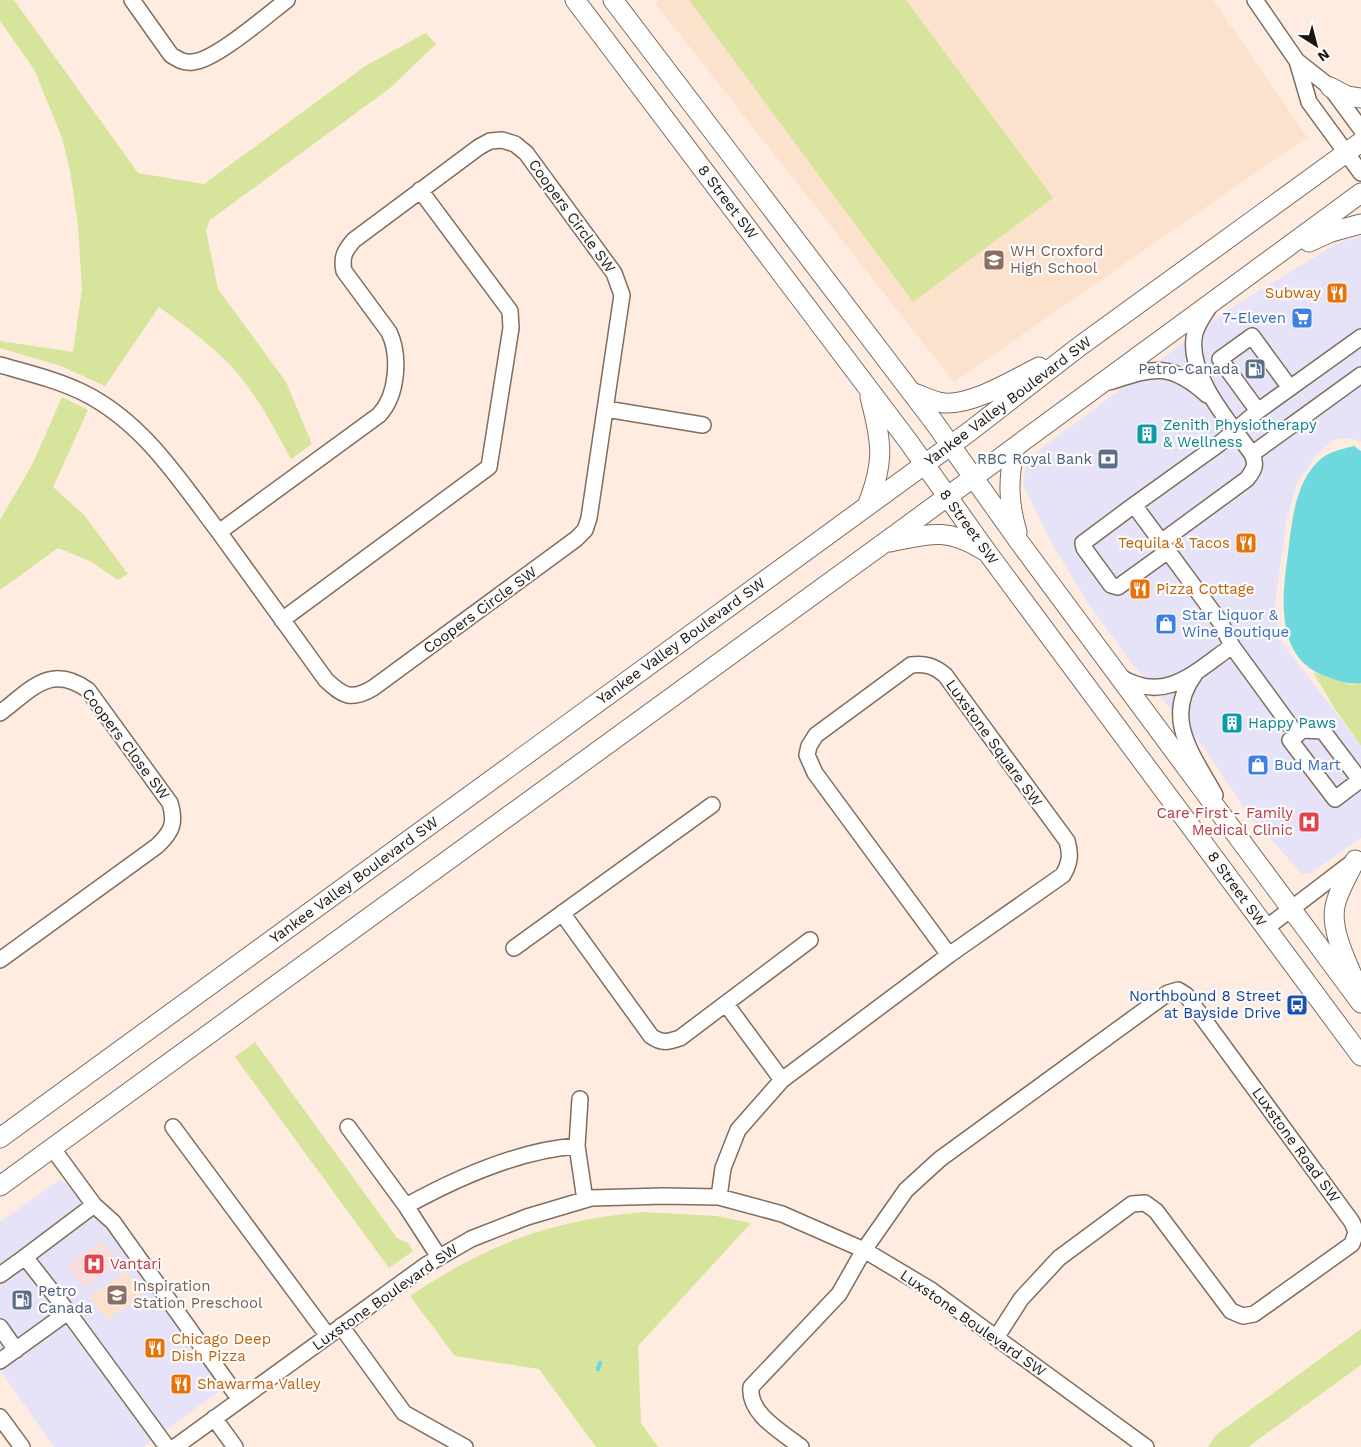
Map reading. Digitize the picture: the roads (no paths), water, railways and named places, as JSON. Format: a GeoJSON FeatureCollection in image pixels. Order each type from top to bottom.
{"type":"FeatureCollection","features":[{"type":"Feature","properties":{"kind":"main road","name":"8 Street SW"},"geometry":{"type":"LineString","coordinates":[[575,0],[924,464],[987,552],[1361,1056]]}},
{"type":"Feature","properties":{"kind":"main road","name":"8 Street SW"},"geometry":{"type":"LineString","coordinates":[[613,0],[911,392],[1020,543],[1361,1003]]}},
{"type":"Feature","properties":{"kind":"main road"},"geometry":{"type":"LineString","coordinates":[[1330,87],[1347,96],[1361,98]]}},
{"type":"Feature","properties":{"kind":"main road","name":"Yankee Valley Boulevard SW"},"geometry":{"type":"LineString","coordinates":[[0,1138],[950,446],[1080,346],[1354,147]]}},
{"type":"Feature","properties":{"kind":"main road"},"geometry":{"type":"LineString","coordinates":[[0,1186],[1264,266],[1361,193]]}},
{"type":"Feature","properties":{"kind":"main road"},"geometry":{"type":"LineString","coordinates":[[1264,266],[1331,232],[1361,224]]}},
{"type":"Feature","properties":{"kind":"main road"},"geometry":{"type":"LineString","coordinates":[[911,392],[944,403],[980,396],[1080,346]]}},
{"type":"Feature","properties":{"kind":"main road"},"geometry":{"type":"LineString","coordinates":[[866,506],[877,480],[881,454],[878,429],[868,389]]}},
{"type":"Feature","properties":{"kind":"main road"},"geometry":{"type":"LineString","coordinates":[[1015,447],[1008,488],[1011,510],[1020,543]]}},
{"type":"Feature","properties":{"kind":"main road"},"geometry":{"type":"LineString","coordinates":[[884,543],[921,535],[943,534],[964,538],[987,552]]}},
{"type":"Feature","properties":{"kind":"main road"},"geometry":{"type":"LineString","coordinates":[[1358,858],[1335,905],[1335,918],[1338,936],[1361,998]]}},
{"type":"Feature","properties":{"kind":"street"},"geometry":{"type":"LineString","coordinates":[[132,0],[171,55],[180,61],[194,62],[209,57],[271,5],[287,0]]}},
{"type":"Feature","properties":{"kind":"street"},"geometry":{"type":"LineString","coordinates":[[1256,0],[1297,61],[1310,102],[1354,147],[1361,173]]}},
{"type":"Feature","properties":{"kind":"street"},"geometry":{"type":"LineString","coordinates":[[1297,61],[1330,87],[1361,130]]}},
{"type":"Feature","properties":{"kind":"street","name":"Coopers Circle SW"},"geometry":{"type":"LineString","coordinates":[[0,365],[83,392],[119,416],[152,445],[219,532],[326,680],[336,689],[355,696],[373,688],[576,539],[585,530],[589,518],[622,306],[620,284],[614,273],[526,153],[515,144],[502,140],[490,141],[420,190],[354,240],[346,250],[342,261],[344,270],[395,343],[397,357],[391,398],[386,408],[219,532]]}},
{"type":"Feature","properties":{"kind":"street"},"geometry":{"type":"LineString","coordinates":[[282,620],[489,467],[511,328],[510,311],[420,190]]}},
{"type":"Feature","properties":{"kind":"street"},"geometry":{"type":"LineString","coordinates":[[1211,304],[1199,323],[1194,337],[1194,356],[1214,400],[1235,430],[1252,454],[1255,462],[1254,470],[1247,479],[1118,586],[1111,585],[1084,548],[1083,542],[1235,430],[1258,411],[1361,337]]}},
{"type":"Feature","properties":{"kind":"street"},"geometry":{"type":"LineString","coordinates":[[1258,411],[1220,359],[1252,336],[1290,388]]}},
{"type":"Feature","properties":{"kind":"street"},"geometry":{"type":"LineString","coordinates":[[1100,384],[1140,372],[1162,370],[1189,379],[1214,400]]}},
{"type":"Feature","properties":{"kind":"street"},"geometry":{"type":"LineString","coordinates":[[1252,454],[1361,375]]}},
{"type":"Feature","properties":{"kind":"street"},"geometry":{"type":"LineString","coordinates":[[606,409],[703,425]]}},
{"type":"Feature","properties":{"kind":"street"},"geometry":{"type":"LineString","coordinates":[[1134,505],[1221,623],[1232,646],[1296,735]]}},
{"type":"Feature","properties":{"kind":"street"},"geometry":{"type":"LineString","coordinates":[[1118,675],[1130,682],[1145,687],[1161,688],[1180,683],[1232,646]]}},
{"type":"Feature","properties":{"kind":"street","name":"Luxstone Square SW"},"geometry":{"type":"LineString","coordinates":[[719,1197],[723,1168],[738,1130],[782,1080],[949,955],[1063,875],[1070,858],[1066,841],[945,675],[936,668],[919,664],[911,665],[816,735],[809,746],[807,755],[809,764],[949,955]]}},
{"type":"Feature","properties":{"kind":"street"},"geometry":{"type":"LineString","coordinates":[[1197,671],[1186,690],[1180,707],[1179,722],[1189,748],[1237,835]]}},
{"type":"Feature","properties":{"kind":"street","name":"Coopers Close SW"},"geometry":{"type":"LineString","coordinates":[[0,713],[42,682],[64,677],[76,681],[88,690],[116,728],[170,803],[174,816],[173,828],[157,846],[0,960]]}},
{"type":"Feature","properties":{"kind":"street"},"geometry":{"type":"LineString","coordinates":[[1302,730],[1323,731],[1360,780],[1335,799],[1290,740],[1296,735],[1302,730]]}},
{"type":"Feature","properties":{"kind":"street"},"geometry":{"type":"LineString","coordinates":[[514,948],[712,805]]}},
{"type":"Feature","properties":{"kind":"street"},"geometry":{"type":"LineString","coordinates":[[1266,928],[1358,858]]}},
{"type":"Feature","properties":{"kind":"street"},"geometry":{"type":"LineString","coordinates":[[562,913],[651,1036],[659,1042],[668,1042],[680,1038],[810,940]]}},
{"type":"Feature","properties":{"kind":"street","name":"Luxstone Road SW"},"geometry":{"type":"LineString","coordinates":[[864,1250],[906,1190],[920,1174],[1168,993],[1178,990],[1192,1003],[1352,1222],[1356,1232],[1352,1244],[1254,1314],[1243,1316],[1231,1311],[1156,1211],[1145,1203],[1132,1204],[1059,1258],[1021,1299],[996,1338]]}},
{"type":"Feature","properties":{"kind":"street"},"geometry":{"type":"LineString","coordinates":[[726,1004],[782,1080]]}},
{"type":"Feature","properties":{"kind":"street"},"geometry":{"type":"LineString","coordinates":[[580,1099],[577,1146],[585,1200]]}},
{"type":"Feature","properties":{"kind":"street"},"geometry":{"type":"LineString","coordinates":[[173,1127],[328,1336]]}},
{"type":"Feature","properties":{"kind":"street"},"geometry":{"type":"LineString","coordinates":[[348,1127],[406,1206],[439,1257]]}},
{"type":"Feature","properties":{"kind":"street"},"geometry":{"type":"LineString","coordinates":[[406,1206],[434,1190],[492,1167],[557,1147],[577,1146]]}},
{"type":"Feature","properties":{"kind":"street"},"geometry":{"type":"LineString","coordinates":[[53,1149],[94,1205],[113,1222],[240,1400]]}},
{"type":"Feature","properties":{"kind":"street","name":"Luxstone Boulevard SW"},"geometry":{"type":"LineString","coordinates":[[175,1447],[439,1257],[471,1239],[526,1217],[585,1200],[654,1196],[719,1197],[782,1214],[864,1250],[931,1290],[1146,1447]]}},
{"type":"Feature","properties":{"kind":"street"},"geometry":{"type":"LineString","coordinates":[[0,1275],[94,1205]]}},
{"type":"Feature","properties":{"kind":"street"},"geometry":{"type":"LineString","coordinates":[[801,1447],[758,1412],[752,1404],[750,1387],[839,1294],[864,1250]]}},
{"type":"Feature","properties":{"kind":"street"},"geometry":{"type":"LineString","coordinates":[[25,1257],[68,1312],[167,1447]]}},
{"type":"Feature","properties":{"kind":"street"},"geometry":{"type":"LineString","coordinates":[[0,1361],[68,1312]]}},
{"type":"Feature","properties":{"kind":"street"},"geometry":{"type":"LineString","coordinates":[[342,1326],[404,1413],[465,1447]]}},
{"type":"Feature","properties":{"kind":"street"},"geometry":{"type":"LineString","coordinates":[[0,1327],[16,1350]]}},
{"type":"Feature","properties":{"kind":"street"},"geometry":{"type":"LineString","coordinates":[[0,1417],[22,1447]]}},
{"type":"Feature","properties":{"kind":"street"},"geometry":{"type":"LineString","coordinates":[[214,1418],[235,1447]]}},
{"type":"Feature","properties":{"kind":"water"},"geometry":{"type":"Polygon","coordinates":[[[1354,446],[1361,451],[1361,683],[1344,682],[1328,677],[1311,669],[1298,657],[1290,642],[1285,625],[1284,607],[1284,589],[1291,528],[1300,489],[1313,467],[1322,458],[1333,452],[1354,446]]]}},
{"type":"Feature","properties":{"kind":"waterway"},"geometry":{"type":"LineString","coordinates":[[598,1369],[600,1363]]}},
{"type":"Feature","properties":{"kind":"place","name":"WH Croxford High School"},"geometry":{"type":"Point","coordinates":[994,260]}},
{"type":"Feature","properties":{"kind":"place","name":"Subway"},"geometry":{"type":"Point","coordinates":[1337,293]}},
{"type":"Feature","properties":{"kind":"place","name":"7-Eleven"},"geometry":{"type":"Point","coordinates":[1302,318]}},
{"type":"Feature","properties":{"kind":"place","name":"Petro-Canada"},"geometry":{"type":"Point","coordinates":[1255,369]}},
{"type":"Feature","properties":{"kind":"place","name":"Zenith Physiotherapy & Wellness"},"geometry":{"type":"Point","coordinates":[1147,434]}},
{"type":"Feature","properties":{"kind":"place","name":"RBC Royal Bank"},"geometry":{"type":"Point","coordinates":[1108,459]}},
{"type":"Feature","properties":{"kind":"place","name":"Tequila & Tacos"},"geometry":{"type":"Point","coordinates":[1246,543]}},
{"type":"Feature","properties":{"kind":"place","name":"Pizza Cottage"},"geometry":{"type":"Point","coordinates":[1140,589]}},
{"type":"Feature","properties":{"kind":"place","name":"Star Liquor & Wine Boutique"},"geometry":{"type":"Point","coordinates":[1166,624]}},
{"type":"Feature","properties":{"kind":"place","name":"Happy Paws"},"geometry":{"type":"Point","coordinates":[1232,723]}},
{"type":"Feature","properties":{"kind":"place","name":"Bud Mart"},"geometry":{"type":"Point","coordinates":[1258,765]}},
{"type":"Feature","properties":{"kind":"place","name":"Care First - Family Medical Clinic"},"geometry":{"type":"Point","coordinates":[1309,822]}},
{"type":"Feature","properties":{"kind":"place","name":"Northbound 8 Street at Bayside Drive"},"geometry":{"type":"Point","coordinates":[1297,1005]}},
{"type":"Feature","properties":{"kind":"place","name":"Vantari"},"geometry":{"type":"Point","coordinates":[94,1264]}},
{"type":"Feature","properties":{"kind":"place","name":"Inspiration Station Preschool"},"geometry":{"type":"Point","coordinates":[117,1295]}},
{"type":"Feature","properties":{"kind":"place","name":"Petro Canada"},"geometry":{"type":"Point","coordinates":[22,1300]}},
{"type":"Feature","properties":{"kind":"place","name":"Chicago Deep Dish Pizza"},"geometry":{"type":"Point","coordinates":[155,1348]}},
{"type":"Feature","properties":{"kind":"place","name":"Shawarma Valley"},"geometry":{"type":"Point","coordinates":[181,1384]}}]}
